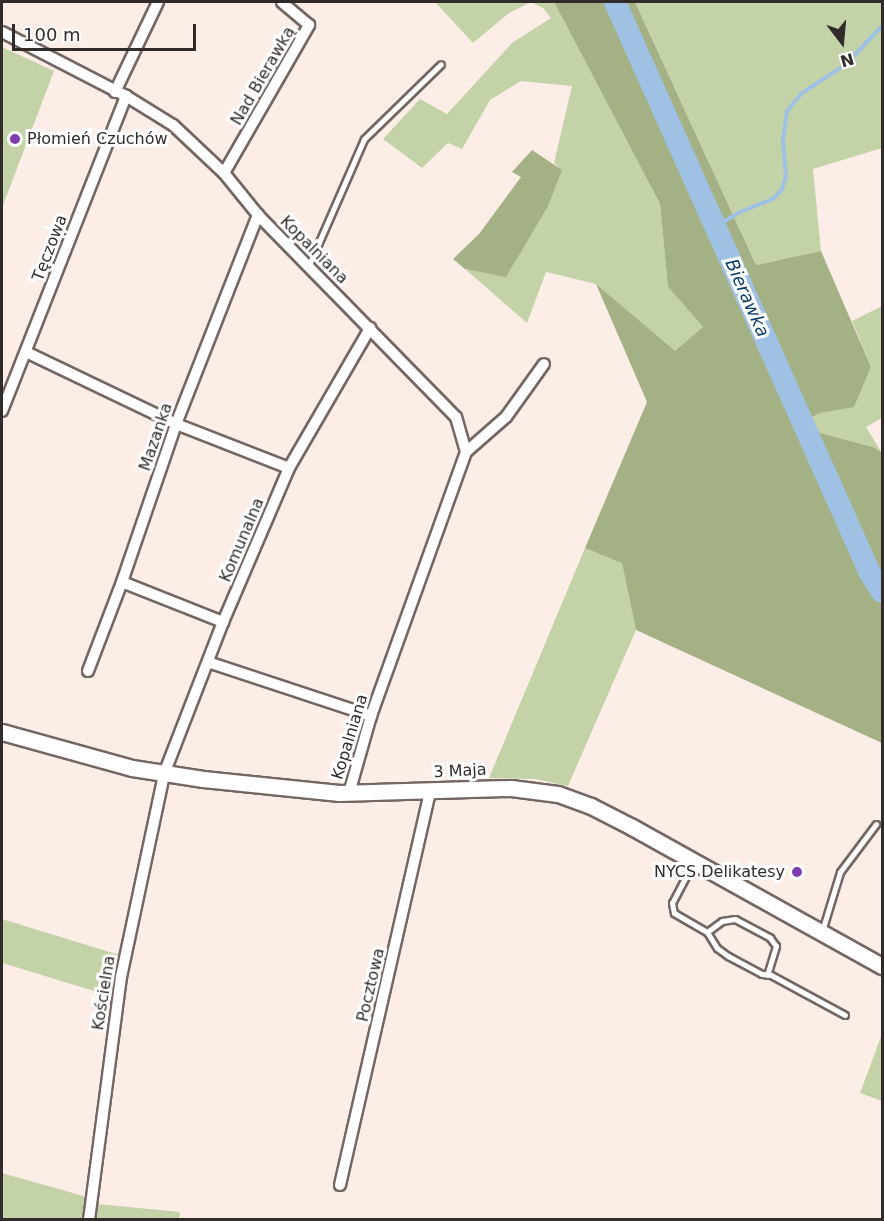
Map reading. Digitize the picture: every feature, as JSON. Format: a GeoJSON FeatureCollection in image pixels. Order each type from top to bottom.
{"type":"FeatureCollection","features":[{"type":"Feature","properties":{"kind":"main road","name":"3 Maja"},"geometry":{"type":"LineString","coordinates":[[2,732],[96,759],[164,774],[350,793],[511,788],[558,794],[606,813],[882,966]]}},
{"type":"Feature","properties":{"kind":"street"},"geometry":{"type":"LineString","coordinates":[[115,92],[158,2]]}},
{"type":"Feature","properties":{"kind":"street","name":"Nad Bierawką"},"geometry":{"type":"LineString","coordinates":[[225,173],[309,25],[282,2]]}},
{"type":"Feature","properties":{"kind":"street","name":"Kopalniana"},"geometry":{"type":"LineString","coordinates":[[2,32],[126,96],[173,125],[225,173],[258,214],[456,417],[466,452]]}},
{"type":"Feature","properties":{"kind":"street","name":"Tęczowa"},"geometry":{"type":"LineString","coordinates":[[2,411],[126,96]]}},
{"type":"Feature","properties":{"kind":"street","name":"Mazanka"},"geometry":{"type":"LineString","coordinates":[[88,671],[122,582],[176,424],[258,214]]}},
{"type":"Feature","properties":{"kind":"street","name":"Komunalna"},"geometry":{"type":"LineString","coordinates":[[164,774],[223,622],[289,468],[370,328]]}},
{"type":"Feature","properties":{"kind":"street"},"geometry":{"type":"LineString","coordinates":[[26,352],[176,424],[289,468]]}},
{"type":"Feature","properties":{"kind":"street","name":"Kopalniana"},"geometry":{"type":"LineString","coordinates":[[350,793],[371,716],[466,452],[506,417],[544,364]]}},
{"type":"Feature","properties":{"kind":"street"},"geometry":{"type":"LineString","coordinates":[[122,582],[223,622]]}},
{"type":"Feature","properties":{"kind":"street"},"geometry":{"type":"LineString","coordinates":[[208,662],[371,716]]}},
{"type":"Feature","properties":{"kind":"street","name":"Kościelna"},"geometry":{"type":"LineString","coordinates":[[89,1220],[121,977],[164,774]]}},
{"type":"Feature","properties":{"kind":"street","name":"Pocztowa"},"geometry":{"type":"LineString","coordinates":[[340,1185],[430,791]]}},
{"type":"Feature","properties":{"kind":"lane"},"geometry":{"type":"LineString","coordinates":[[309,265],[364,139],[441,64]]}},
{"type":"Feature","properties":{"kind":"lane"},"geometry":{"type":"LineString","coordinates":[[822,933],[840,872],[876,824]]}},
{"type":"Feature","properties":{"kind":"lane"},"geometry":{"type":"LineString","coordinates":[[694,861],[672,903],[674,913],[707,932],[717,948],[728,956],[845,1015]]}},
{"type":"Feature","properties":{"kind":"lane"},"geometry":{"type":"LineString","coordinates":[[707,932],[722,921],[735,919],[770,938],[776,946],[767,975]]}},
{"type":"Feature","properties":{"kind":"green space"},"geometry":{"type":"Polygon","coordinates":[[[435,2],[531,2],[509,13],[473,43],[435,2]]]}},
{"type":"Feature","properties":{"kind":"green space"},"geometry":{"type":"Polygon","coordinates":[[[531,2],[554,2],[660,204],[668,287],[703,327],[675,352],[596,284],[546,272],[527,323],[465,269],[506,276],[561,170],[554,163],[572,86],[521,81],[490,100],[462,149],[448,143],[422,168],[383,139],[420,99],[447,114],[512,43],[551,18],[543,8],[531,2]]]}},
{"type":"Feature","properties":{"kind":"green space"},"geometry":{"type":"Polygon","coordinates":[[[554,2],[635,2],[756,265],[821,251],[871,367],[854,407],[820,413],[794,426],[873,447],[882,453],[882,743],[636,630],[622,563],[585,548],[647,402],[596,284],[675,351],[703,327],[668,287],[660,204],[554,2]]]}},
{"type":"Feature","properties":{"kind":"green space"},"geometry":{"type":"Polygon","coordinates":[[[635,2],[882,2],[882,148],[813,169],[821,251],[756,265],[635,2]]]}},
{"type":"Feature","properties":{"kind":"green space","name":"Płomień Czuchów"},"geometry":{"type":"Polygon","coordinates":[[[2,47],[54,71],[2,208],[2,47]]]}},
{"type":"Feature","properties":{"kind":"green space"},"geometry":{"type":"Polygon","coordinates":[[[532,150],[562,170],[548,206],[506,277],[465,269],[453,259],[479,234],[521,177],[512,172],[532,150]]]}},
{"type":"Feature","properties":{"kind":"green space"},"geometry":{"type":"Polygon","coordinates":[[[882,306],[882,418],[866,427],[882,453],[873,447],[793,426],[820,413],[854,406],[871,367],[852,321],[882,306]]]}},
{"type":"Feature","properties":{"kind":"green space"},"geometry":{"type":"Polygon","coordinates":[[[585,548],[622,562],[636,630],[568,786],[535,779],[489,778],[585,548]]]}},
{"type":"Feature","properties":{"kind":"green space"},"geometry":{"type":"Polygon","coordinates":[[[2,919],[123,956],[111,996],[2,963],[2,919]]]}},
{"type":"Feature","properties":{"kind":"green space"},"geometry":{"type":"Polygon","coordinates":[[[882,1034],[882,1101],[860,1093],[882,1034]]]}},
{"type":"Feature","properties":{"kind":"green space"},"geometry":{"type":"Polygon","coordinates":[[[2,1173],[87,1197],[84,1219],[2,1219],[2,1173]]]}},
{"type":"Feature","properties":{"kind":"green space"},"geometry":{"type":"Polygon","coordinates":[[[97,1204],[180,1212],[179,1219],[95,1219],[97,1204]]]}},
{"type":"Feature","properties":{"kind":"waterway","name":"Bierawka"},"geometry":{"type":"LineString","coordinates":[[615,2],[870,573],[882,592]]}},
{"type":"Feature","properties":{"kind":"waterway"},"geometry":{"type":"LineString","coordinates":[[715,227],[738,213],[773,199],[782,189],[786,176],[783,140],[787,111],[802,93],[845,65],[882,26]]}},
{"type":"Feature","properties":{"kind":"place","name":"Płomień Czuchów"},"geometry":{"type":"Point","coordinates":[15,139]}},
{"type":"Feature","properties":{"kind":"place","name":"NYCS Delikatesy"},"geometry":{"type":"Point","coordinates":[797,872]}}]}
